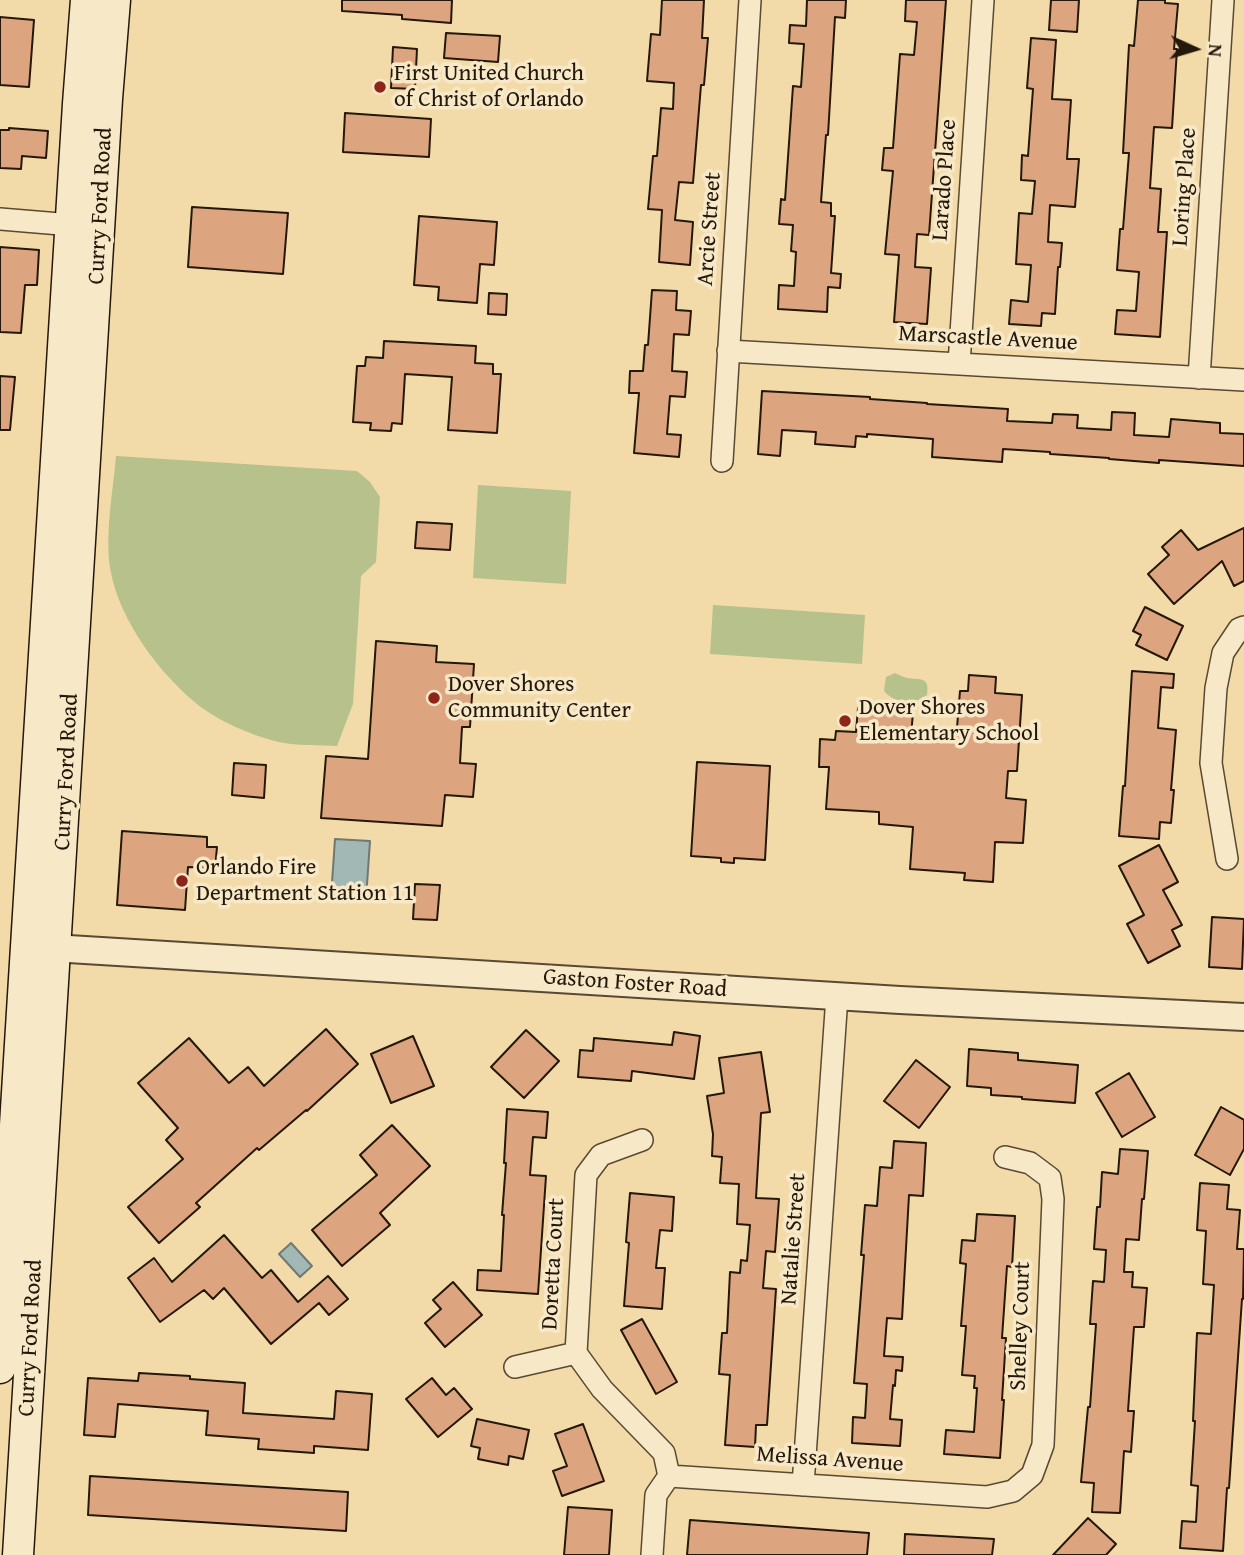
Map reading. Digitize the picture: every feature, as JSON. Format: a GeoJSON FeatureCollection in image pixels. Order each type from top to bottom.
{"type":"FeatureCollection","features":[{"type":"Feature","properties":{"kind":"main road","name":"Curry Ford Road"},"geometry":{"type":"LineString","coordinates":[[12,1548],[8,1099],[27,947],[86,0]]}},
{"type":"Feature","properties":{"kind":"main road","name":"Curry Ford Road"},"geometry":{"type":"LineString","coordinates":[[0,1368],[11,1337],[45,1101],[57,948],[115,0]]}},
{"type":"Feature","properties":{"kind":"street","name":"Arcie Street"},"geometry":{"type":"LineString","coordinates":[[722,461],[750,0]]}},
{"type":"Feature","properties":{"kind":"street","name":"Larado Place"},"geometry":{"type":"LineString","coordinates":[[959,364],[984,0]]}},
{"type":"Feature","properties":{"kind":"street","name":"Loring Place"},"geometry":{"type":"LineString","coordinates":[[1199,378],[1223,0]]}},
{"type":"Feature","properties":{"kind":"street"},"geometry":{"type":"LineString","coordinates":[[73,184],[102,186]]}},
{"type":"Feature","properties":{"kind":"street"},"geometry":{"type":"LineString","coordinates":[[0,219],[100,227]]}},
{"type":"Feature","properties":{"kind":"street","name":"Marscastle Avenue"},"geometry":{"type":"LineString","coordinates":[[728,351],[1244,380]]}},
{"type":"Feature","properties":{"kind":"street"},"geometry":{"type":"LineString","coordinates":[[1227,859],[1211,763],[1216,688],[1223,653],[1244,627]]}},
{"type":"Feature","properties":{"kind":"street","name":"Gaston Foster Road"},"geometry":{"type":"LineString","coordinates":[[27,947],[837,996],[1244,1017]]}},
{"type":"Feature","properties":{"kind":"street","name":"Natalie Street"},"geometry":{"type":"LineString","coordinates":[[803,1485],[837,996]]}},
{"type":"Feature","properties":{"kind":"street"},"geometry":{"type":"LineString","coordinates":[[8,1099],[45,1101]]}},
{"type":"Feature","properties":{"kind":"street","name":"Doretta Court"},"geometry":{"type":"LineString","coordinates":[[642,1140],[601,1155],[586,1175],[576,1353],[603,1389],[664,1453],[669,1476]]}},
{"type":"Feature","properties":{"kind":"street","name":"Shelley Court"},"geometry":{"type":"LineString","coordinates":[[987,1497],[1013,1491],[1032,1475],[1043,1445],[1053,1199],[1051,1178],[1030,1163],[1004,1157]]}},
{"type":"Feature","properties":{"kind":"street"},"geometry":{"type":"LineString","coordinates":[[515,1367],[576,1353]]}},
{"type":"Feature","properties":{"kind":"street"},"geometry":{"type":"LineString","coordinates":[[652,1555],[656,1494],[669,1476]]}},
{"type":"Feature","properties":{"kind":"street","name":"Melissa Avenue"},"geometry":{"type":"LineString","coordinates":[[669,1476],[987,1497]]}},
{"type":"Feature","properties":{"kind":"green space"},"geometry":{"type":"Polygon","coordinates":[[[116,456],[357,471],[370,482],[380,497],[376,562],[361,576],[353,704],[337,746],[279,742],[236,727],[197,704],[156,662],[123,610],[111,573],[109,530],[116,456]]]}},
{"type":"Feature","properties":{"kind":"green space"},"geometry":{"type":"Polygon","coordinates":[[[478,485],[571,491],[566,584],[473,578],[478,485]]]}},
{"type":"Feature","properties":{"kind":"green space"},"geometry":{"type":"Polygon","coordinates":[[[713,605],[865,615],[862,664],[710,654],[713,605]]]}},
{"type":"Feature","properties":{"kind":"green space"},"geometry":{"type":"Polygon","coordinates":[[[895,673],[923,680],[927,685],[927,695],[911,702],[889,696],[884,691],[886,677],[895,673]]]}},
{"type":"Feature","properties":{"kind":"water"},"geometry":{"type":"Polygon","coordinates":[[[335,839],[370,841],[366,899],[331,897],[335,839]]]}},
{"type":"Feature","properties":{"kind":"water"},"geometry":{"type":"Polygon","coordinates":[[[291,1243],[312,1266],[300,1277],[279,1254],[291,1243]]]}},
{"type":"Feature","properties":{"kind":"building"},"geometry":{"type":"Polygon","coordinates":[[[342,0],[452,0],[451,23],[402,19],[402,15],[342,11],[342,0]]]}},
{"type":"Feature","properties":{"kind":"building"},"geometry":{"type":"Polygon","coordinates":[[[662,0],[704,0],[702,38],[708,38],[704,85],[701,85],[693,183],[679,182],[675,220],[693,222],[690,265],[659,262],[662,210],[648,209],[653,156],[657,156],[661,108],[673,109],[674,83],[647,81],[651,34],[660,35],[662,0]]]}},
{"type":"Feature","properties":{"kind":"building"},"geometry":{"type":"Polygon","coordinates":[[[807,0],[846,0],[845,18],[835,17],[821,202],[831,203],[831,216],[835,216],[831,273],[841,274],[840,288],[828,287],[827,312],[778,309],[779,285],[794,286],[796,252],[791,251],[793,225],[779,224],[781,199],[785,200],[793,86],[801,87],[804,44],[789,43],[790,25],[806,26],[807,0]]]}},
{"type":"Feature","properties":{"kind":"building"},"geometry":{"type":"Polygon","coordinates":[[[906,0],[946,0],[929,235],[917,234],[915,267],[931,268],[927,324],[894,322],[899,255],[885,254],[893,171],[882,170],[884,148],[893,148],[900,54],[914,55],[917,22],[905,21],[906,0]]]}},
{"type":"Feature","properties":{"kind":"building"},"geometry":{"type":"Polygon","coordinates":[[[1051,0],[1079,0],[1077,32],[1049,30],[1051,0]]]}},
{"type":"Feature","properties":{"kind":"building"},"geometry":{"type":"Polygon","coordinates":[[[1138,0],[1165,0],[1165,3],[1178,4],[1172,128],[1154,127],[1150,188],[1161,189],[1158,232],[1167,232],[1160,337],[1115,334],[1117,310],[1136,311],[1139,272],[1117,270],[1129,153],[1123,153],[1129,45],[1134,46],[1138,0]]]}},
{"type":"Feature","properties":{"kind":"building"},"geometry":{"type":"Polygon","coordinates":[[[0,17],[34,20],[29,87],[0,85],[0,17]]]}},
{"type":"Feature","properties":{"kind":"building"},"geometry":{"type":"Polygon","coordinates":[[[446,33],[500,36],[498,62],[444,58],[446,33]]]}},
{"type":"Feature","properties":{"kind":"building"},"geometry":{"type":"Polygon","coordinates":[[[1031,38],[1056,40],[1052,99],[1071,100],[1067,159],[1079,159],[1075,207],[1050,205],[1048,242],[1062,243],[1055,314],[1042,313],[1041,326],[1009,324],[1011,300],[1028,302],[1031,265],[1016,264],[1019,213],[1032,214],[1035,181],[1021,180],[1022,155],[1028,156],[1033,89],[1027,88],[1031,38]]]}},
{"type":"Feature","properties":{"kind":"building"},"geometry":{"type":"Polygon","coordinates":[[[393,47],[417,49],[415,89],[391,88],[393,47]]]}},
{"type":"Feature","properties":{"kind":"building"},"geometry":{"type":"Polygon","coordinates":[[[345,113],[431,119],[429,157],[343,152],[345,113]]]}},
{"type":"Feature","properties":{"kind":"building"},"geometry":{"type":"Polygon","coordinates":[[[9,128],[48,131],[46,158],[22,156],[21,169],[0,168],[0,130],[9,128]]]}},
{"type":"Feature","properties":{"kind":"building"},"geometry":{"type":"Polygon","coordinates":[[[192,207],[288,213],[283,274],[188,267],[192,207]]]}},
{"type":"Feature","properties":{"kind":"building"},"geometry":{"type":"Polygon","coordinates":[[[419,216],[497,222],[494,265],[480,264],[477,303],[438,300],[439,287],[414,285],[419,216]]]}},
{"type":"Feature","properties":{"kind":"building"},"geometry":{"type":"Polygon","coordinates":[[[0,247],[39,250],[37,285],[25,285],[21,333],[0,332],[0,247]]]}},
{"type":"Feature","properties":{"kind":"building"},"geometry":{"type":"Polygon","coordinates":[[[652,290],[677,291],[676,310],[691,311],[689,335],[674,334],[672,371],[687,372],[685,397],[670,396],[667,434],[681,435],[679,457],[634,453],[639,393],[629,393],[630,371],[643,371],[652,290]]]}},
{"type":"Feature","properties":{"kind":"building"},"geometry":{"type":"Polygon","coordinates":[[[489,293],[507,294],[506,315],[488,314],[489,293]]]}},
{"type":"Feature","properties":{"kind":"building"},"geometry":{"type":"Polygon","coordinates":[[[384,341],[476,346],[475,363],[493,364],[493,374],[501,374],[497,433],[448,430],[452,377],[405,374],[402,424],[392,423],[391,431],[370,430],[371,423],[353,422],[357,366],[365,366],[366,357],[383,358],[384,341]]]}},
{"type":"Feature","properties":{"kind":"building"},"geometry":{"type":"Polygon","coordinates":[[[0,376],[15,377],[10,430],[0,430],[0,376]]]}},
{"type":"Feature","properties":{"kind":"building"},"geometry":{"type":"Polygon","coordinates":[[[762,391],[1008,409],[1007,421],[1052,423],[1053,414],[1078,415],[1077,428],[1111,430],[1112,412],[1135,413],[1134,435],[1169,437],[1171,419],[1220,423],[1220,433],[1244,434],[1244,466],[1159,460],[1159,463],[1003,449],[1002,462],[932,457],[933,439],[867,434],[867,437],[856,436],[855,447],[815,444],[816,432],[782,430],[780,456],[758,454],[762,391]]]}},
{"type":"Feature","properties":{"kind":"building"},"geometry":{"type":"Polygon","coordinates":[[[417,522],[452,524],[450,550],[415,548],[417,522]]]}},
{"type":"Feature","properties":{"kind":"building"},"geometry":{"type":"Polygon","coordinates":[[[1244,528],[1244,581],[1234,586],[1222,561],[1174,604],[1148,574],[1169,555],[1162,547],[1181,530],[1198,550],[1244,528]]]}},
{"type":"Feature","properties":{"kind":"building"},"geometry":{"type":"Polygon","coordinates":[[[1145,607],[1183,626],[1167,660],[1136,645],[1141,635],[1133,631],[1145,607]]]}},
{"type":"Feature","properties":{"kind":"building"},"geometry":{"type":"Polygon","coordinates":[[[376,641],[437,646],[436,662],[474,664],[470,727],[462,727],[460,763],[476,764],[473,797],[445,795],[442,826],[321,818],[326,756],[368,759],[376,641]]]}},
{"type":"Feature","properties":{"kind":"building"},"geometry":{"type":"Polygon","coordinates":[[[1132,671],[1174,674],[1173,688],[1161,687],[1158,728],[1176,730],[1171,823],[1160,822],[1159,839],[1119,836],[1132,671]]]}},
{"type":"Feature","properties":{"kind":"building"},"geometry":{"type":"Polygon","coordinates":[[[969,675],[996,677],[995,693],[1022,695],[1017,771],[1008,771],[1006,798],[1026,800],[1023,843],[995,842],[993,882],[964,880],[965,873],[910,869],[913,827],[879,824],[879,812],[826,809],[829,767],[819,767],[820,739],[835,740],[836,731],[856,732],[858,708],[913,712],[911,737],[956,740],[960,691],[968,691],[969,675]]]}},
{"type":"Feature","properties":{"kind":"building"},"geometry":{"type":"Polygon","coordinates":[[[697,762],[770,766],[765,860],[734,858],[734,863],[721,862],[721,858],[691,856],[697,762]]]}},
{"type":"Feature","properties":{"kind":"building"},"geometry":{"type":"Polygon","coordinates":[[[234,763],[266,765],[264,798],[232,795],[234,763]]]}},
{"type":"Feature","properties":{"kind":"building"},"geometry":{"type":"Polygon","coordinates":[[[122,831],[207,837],[207,847],[217,847],[215,868],[188,867],[185,910],[117,905],[122,831]]]}},
{"type":"Feature","properties":{"kind":"building"},"geometry":{"type":"Polygon","coordinates":[[[1159,845],[1178,882],[1163,890],[1182,925],[1172,930],[1180,946],[1148,963],[1127,924],[1144,915],[1119,866],[1159,845]]]}},
{"type":"Feature","properties":{"kind":"building"},"geometry":{"type":"Polygon","coordinates":[[[415,884],[440,885],[437,920],[413,919],[415,884]]]}},
{"type":"Feature","properties":{"kind":"building"},"geometry":{"type":"Polygon","coordinates":[[[1212,917],[1244,919],[1242,969],[1209,967],[1212,917]]]}},
{"type":"Feature","properties":{"kind":"building"},"geometry":{"type":"Polygon","coordinates":[[[326,1029],[358,1064],[307,1111],[259,1150],[257,1148],[196,1203],[200,1207],[159,1243],[128,1207],[183,1159],[166,1140],[178,1128],[138,1083],[189,1038],[229,1083],[248,1067],[264,1086],[326,1029]]]}},
{"type":"Feature","properties":{"kind":"building"},"geometry":{"type":"Polygon","coordinates":[[[526,1030],[559,1061],[524,1098],[491,1067],[526,1030]]]}},
{"type":"Feature","properties":{"kind":"building"},"geometry":{"type":"Polygon","coordinates":[[[674,1032],[700,1036],[694,1079],[632,1071],[631,1081],[578,1077],[580,1050],[593,1051],[594,1038],[672,1045],[674,1032]]]}},
{"type":"Feature","properties":{"kind":"building"},"geometry":{"type":"Polygon","coordinates":[[[413,1036],[434,1086],[391,1103],[371,1054],[413,1036]]]}},
{"type":"Feature","properties":{"kind":"building"},"geometry":{"type":"Polygon","coordinates":[[[969,1049],[1018,1053],[1018,1060],[1078,1065],[1075,1103],[991,1095],[991,1088],[967,1086],[969,1049]]]}},
{"type":"Feature","properties":{"kind":"building"},"geometry":{"type":"Polygon","coordinates":[[[761,1052],[770,1112],[761,1113],[756,1198],[779,1199],[775,1252],[766,1251],[763,1288],[776,1289],[767,1425],[756,1425],[755,1447],[725,1445],[730,1375],[719,1374],[722,1333],[727,1333],[730,1272],[740,1273],[741,1260],[747,1261],[750,1225],[737,1224],[739,1184],[720,1183],[722,1157],[712,1156],[713,1134],[707,1096],[724,1093],[719,1058],[761,1052]]]}},
{"type":"Feature","properties":{"kind":"building"},"geometry":{"type":"Polygon","coordinates":[[[916,1060],[950,1087],[919,1128],[884,1101],[916,1060]]]}},
{"type":"Feature","properties":{"kind":"building"},"geometry":{"type":"Polygon","coordinates":[[[1129,1073],[1155,1117],[1122,1137],[1096,1093],[1129,1073]]]}},
{"type":"Feature","properties":{"kind":"building"},"geometry":{"type":"Polygon","coordinates":[[[1221,1107],[1244,1120],[1244,1149],[1230,1175],[1195,1155],[1221,1107]]]}},
{"type":"Feature","properties":{"kind":"building"},"geometry":{"type":"Polygon","coordinates":[[[507,1109],[548,1112],[546,1138],[533,1137],[530,1175],[546,1176],[538,1294],[477,1290],[478,1270],[501,1271],[507,1109]]]}},
{"type":"Feature","properties":{"kind":"building"},"geometry":{"type":"Polygon","coordinates":[[[392,1125],[430,1166],[380,1213],[390,1225],[342,1266],[312,1230],[377,1175],[360,1155],[392,1125]]]}},
{"type":"Feature","properties":{"kind":"building"},"geometry":{"type":"Polygon","coordinates":[[[894,1141],[926,1143],[923,1196],[909,1195],[902,1319],[887,1318],[884,1356],[903,1357],[902,1371],[896,1370],[890,1419],[902,1420],[900,1446],[852,1443],[853,1417],[865,1418],[867,1384],[854,1383],[865,1205],[877,1206],[880,1167],[892,1168],[894,1141]]]}},
{"type":"Feature","properties":{"kind":"building"},"geometry":{"type":"Polygon","coordinates":[[[1120,1149],[1148,1151],[1139,1240],[1126,1239],[1124,1272],[1133,1272],[1132,1287],[1147,1288],[1144,1327],[1134,1327],[1128,1411],[1134,1411],[1131,1452],[1124,1451],[1120,1513],[1092,1512],[1094,1483],[1081,1482],[1096,1324],[1090,1324],[1093,1281],[1104,1282],[1106,1250],[1094,1249],[1097,1207],[1100,1207],[1102,1172],[1118,1174],[1120,1149]]]}},
{"type":"Feature","properties":{"kind":"building"},"geometry":{"type":"Polygon","coordinates":[[[1200,1183],[1229,1185],[1227,1209],[1240,1210],[1237,1249],[1244,1249],[1243,1299],[1223,1551],[1180,1548],[1182,1521],[1196,1522],[1198,1486],[1191,1485],[1197,1333],[1211,1334],[1214,1285],[1203,1284],[1206,1231],[1197,1230],[1200,1183]]]}},
{"type":"Feature","properties":{"kind":"building"},"geometry":{"type":"Polygon","coordinates":[[[630,1193],[674,1197],[672,1231],[660,1230],[656,1268],[665,1268],[662,1309],[624,1306],[630,1193]]]}},
{"type":"Feature","properties":{"kind":"building"},"geometry":{"type":"Polygon","coordinates":[[[977,1214],[1015,1216],[1012,1267],[1007,1266],[1002,1338],[1006,1338],[1000,1458],[944,1454],[946,1430],[974,1432],[977,1388],[974,1388],[975,1376],[962,1375],[966,1326],[961,1326],[966,1264],[960,1263],[962,1240],[975,1241],[977,1214]]]}},
{"type":"Feature","properties":{"kind":"building"},"geometry":{"type":"Polygon","coordinates":[[[224,1235],[262,1278],[271,1270],[298,1302],[328,1276],[348,1299],[329,1315],[319,1303],[271,1344],[224,1288],[213,1299],[204,1290],[160,1322],[128,1278],[154,1258],[172,1282],[224,1235]]]}},
{"type":"Feature","properties":{"kind":"building"},"geometry":{"type":"Polygon","coordinates":[[[453,1282],[482,1315],[445,1347],[425,1323],[441,1309],[433,1300],[453,1282]]]}},
{"type":"Feature","properties":{"kind":"building"},"geometry":{"type":"Polygon","coordinates":[[[642,1319],[677,1382],[656,1394],[621,1330],[642,1319]]]}},
{"type":"Feature","properties":{"kind":"building"},"geometry":{"type":"Polygon","coordinates":[[[139,1373],[245,1383],[243,1413],[334,1419],[336,1391],[372,1394],[368,1450],[314,1446],[314,1453],[258,1449],[259,1439],[206,1435],[208,1411],[118,1404],[115,1437],[84,1435],[88,1378],[138,1381],[139,1373]]]}},
{"type":"Feature","properties":{"kind":"building"},"geometry":{"type":"Polygon","coordinates":[[[432,1378],[446,1395],[454,1388],[472,1409],[438,1437],[406,1399],[432,1378]]]}},
{"type":"Feature","properties":{"kind":"building"},"geometry":{"type":"Polygon","coordinates":[[[477,1419],[529,1430],[523,1459],[509,1456],[508,1465],[478,1459],[480,1448],[471,1446],[477,1419]]]}},
{"type":"Feature","properties":{"kind":"building"},"geometry":{"type":"Polygon","coordinates":[[[583,1424],[604,1481],[562,1496],[553,1471],[567,1466],[555,1434],[583,1424]]]}},
{"type":"Feature","properties":{"kind":"building"},"geometry":{"type":"Polygon","coordinates":[[[90,1476],[348,1492],[346,1531],[88,1515],[90,1476]]]}},
{"type":"Feature","properties":{"kind":"building"},"geometry":{"type":"Polygon","coordinates":[[[568,1507],[612,1510],[609,1555],[564,1555],[568,1507]]]}},
{"type":"Feature","properties":{"kind":"building"},"geometry":{"type":"Polygon","coordinates":[[[1088,1518],[1116,1544],[1106,1555],[1053,1555],[1088,1518]]]}},
{"type":"Feature","properties":{"kind":"building"},"geometry":{"type":"Polygon","coordinates":[[[690,1520],[869,1533],[867,1555],[687,1555],[690,1520]]]}},
{"type":"Feature","properties":{"kind":"building"},"geometry":{"type":"Polygon","coordinates":[[[905,1534],[994,1539],[992,1555],[904,1555],[905,1534]]]}},
{"type":"Feature","properties":{"kind":"place","name":"First United Church of Christ of Orlando"},"geometry":{"type":"Point","coordinates":[380,87]}},
{"type":"Feature","properties":{"kind":"place","name":"Dover Shores Community Center"},"geometry":{"type":"Point","coordinates":[434,698]}},
{"type":"Feature","properties":{"kind":"place","name":"Dover Shores Elementary School"},"geometry":{"type":"Point","coordinates":[845,721]}},
{"type":"Feature","properties":{"kind":"place","name":"Orlando Fire Department Station 11"},"geometry":{"type":"Point","coordinates":[182,881]}}]}
